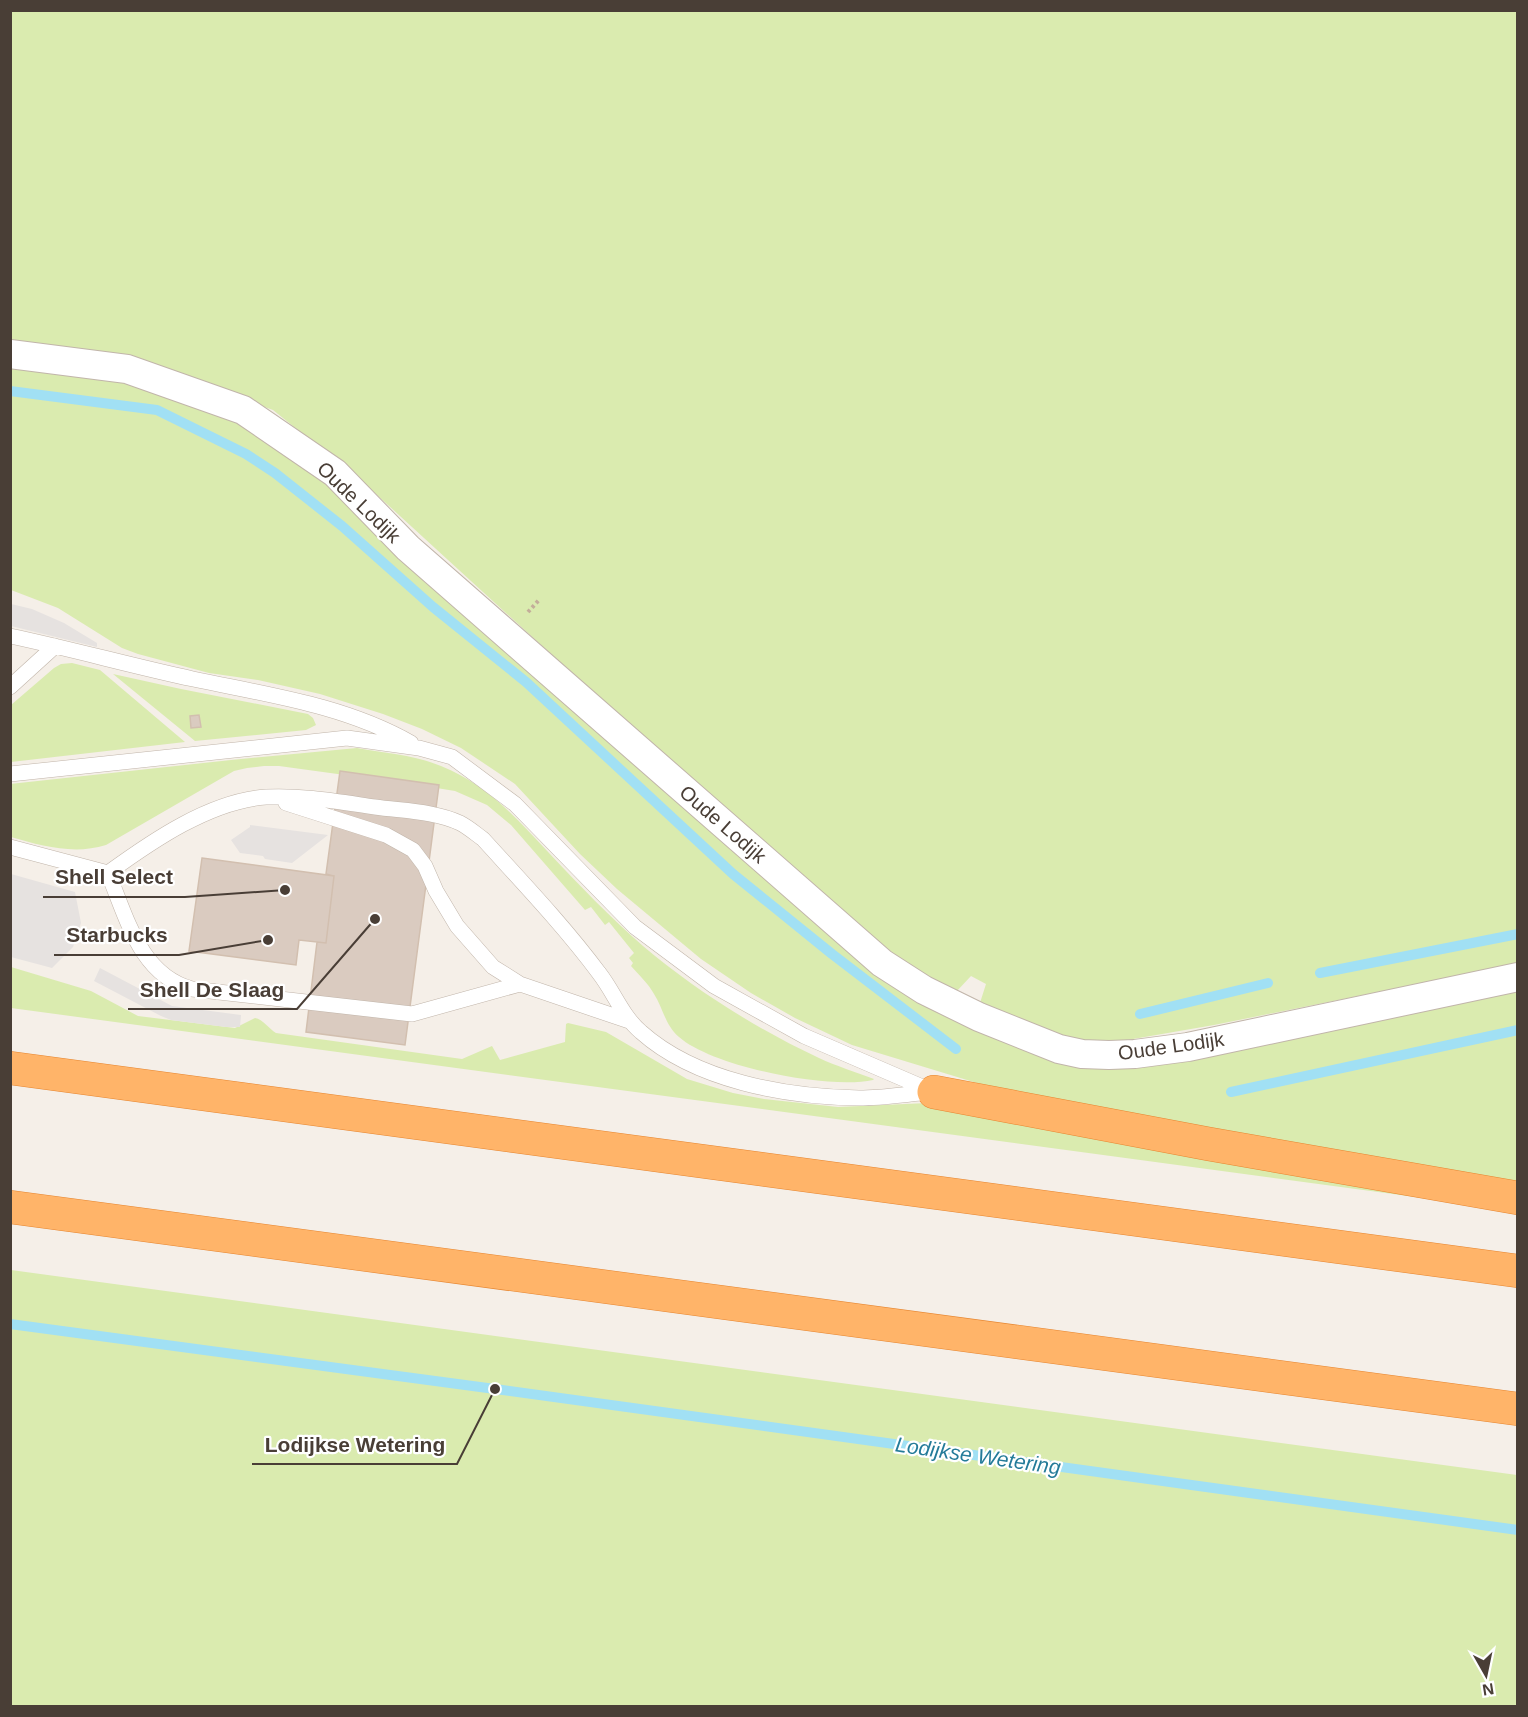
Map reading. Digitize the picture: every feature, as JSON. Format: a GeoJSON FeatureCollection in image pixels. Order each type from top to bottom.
{"type":"FeatureCollection","features":[{"type":"Feature","properties":{"kind":"highway"},"geometry":{"type":"LineString","coordinates":[[10,1068],[1518,1270]]}},
{"type":"Feature","properties":{"kind":"highway"},"geometry":{"type":"LineString","coordinates":[[934,1092],[1209,1144],[1518,1198]]}},
{"type":"Feature","properties":{"kind":"highway"},"geometry":{"type":"LineString","coordinates":[[10,1207],[1518,1410]]}},
{"type":"Feature","properties":{"kind":"street","name":"Oude Lodijk"},"geometry":{"type":"LineString","coordinates":[[10,354],[127,369],[243,410],[335,473],[408,548],[882,963],[924,990],[979,1017],[1059,1049],[1082,1054],[1135,1054],[1188,1047],[1518,977]]}},
{"type":"Feature","properties":{"kind":"lane"},"geometry":{"type":"LineString","coordinates":[[10,636],[126,664],[263,692],[342,712],[390,731],[419,748]]}},
{"type":"Feature","properties":{"kind":"lane"},"geometry":{"type":"LineString","coordinates":[[10,687],[55,646]]}},
{"type":"Feature","properties":{"kind":"lane"},"geometry":{"type":"LineString","coordinates":[[10,774],[346,738],[419,748],[452,757],[515,804],[635,927],[714,986],[804,1036],[934,1092]]}},
{"type":"Feature","properties":{"kind":"lane"},"geometry":{"type":"LineString","coordinates":[[10,848],[108,873],[157,838],[220,807],[241,801],[267,797],[369,806],[435,815],[460,823],[483,839],[600,974],[630,1021],[661,1048],[682,1061],[752,1086],[794,1092],[859,1098],[934,1092]]}},
{"type":"Feature","properties":{"kind":"lane"},"geometry":{"type":"LineString","coordinates":[[267,797],[386,835],[413,850],[425,866],[436,891],[467,940],[493,967],[520,984],[630,1021]]}},
{"type":"Feature","properties":{"kind":"lane"},"geometry":{"type":"LineString","coordinates":[[108,873],[141,952],[167,979],[192,989],[412,1014],[520,984]]}},
{"type":"Feature","properties":{"kind":"green space"},"geometry":{"type":"Polygon","coordinates":[[[11,11],[1517,11],[1517,964],[1214,1025],[1110,1043],[1060,1039],[979,1006],[986,984],[971,976],[956,992],[893,958],[647,742],[365,484],[273,410],[129,358],[11,340],[11,11]]]}},
{"type":"Feature","properties":{"kind":"green space"},"geometry":{"type":"Polygon","coordinates":[[[11,365],[122,380],[249,427],[311,468],[795,897],[1062,1056],[1517,985],[1517,1184],[1039,1102],[852,1045],[795,1018],[751,993],[701,959],[617,889],[580,854],[515,784],[461,748],[422,729],[383,714],[320,694],[258,680],[209,673],[138,654],[122,648],[58,608],[11,590],[11,365]]]}},
{"type":"Feature","properties":{"kind":"green space"},"geometry":{"type":"Polygon","coordinates":[[[72,663],[100,670],[185,742],[11,762],[11,705],[54,668],[61,664],[72,663]]]}},
{"type":"Feature","properties":{"kind":"green space"},"geometry":{"type":"Polygon","coordinates":[[[113,674],[308,714],[316,725],[306,730],[195,741],[113,674]]]}},
{"type":"Feature","properties":{"kind":"green space"},"geometry":{"type":"Polygon","coordinates":[[[357,748],[431,762],[473,783],[500,803],[631,935],[684,978],[727,1008],[796,1047],[874,1079],[829,1082],[773,1074],[718,1058],[695,1048],[679,1037],[667,1022],[652,990],[631,966],[633,963],[629,958],[634,953],[609,922],[605,925],[591,907],[585,910],[511,825],[487,805],[455,791],[279,766],[264,766],[234,771],[106,845],[70,849],[46,846],[11,837],[10,784],[357,748]]]}},
{"type":"Feature","properties":{"kind":"green space"},"geometry":{"type":"Polygon","coordinates":[[[11,967],[91,991],[138,1016],[235,1028],[255,1018],[261,1020],[276,1033],[462,1059],[492,1046],[500,1060],[565,1042],[566,1024],[568,1023],[606,1032],[687,1079],[733,1093],[764,1099],[838,1107],[928,1103],[1460,1203],[11,1008],[11,967]]]}},
{"type":"Feature","properties":{"kind":"green space"},"geometry":{"type":"Polygon","coordinates":[[[11,1270],[1517,1475],[1517,1706],[11,1706],[11,1270]]]}},
{"type":"Feature","properties":{"kind":"shaded area"},"geometry":{"type":"Polygon","coordinates":[[[11,604],[32,609],[64,623],[97,643],[97,647],[11,626],[11,604]]]}},
{"type":"Feature","properties":{"kind":"shaded area"},"geometry":{"type":"Polygon","coordinates":[[[250,825],[328,835],[292,863],[240,853],[231,840],[250,825]]]}},
{"type":"Feature","properties":{"kind":"shaded area"},"geometry":{"type":"Polygon","coordinates":[[[11,874],[75,892],[81,923],[73,947],[52,968],[11,957],[11,874]]]}},
{"type":"Feature","properties":{"kind":"shaded area"},"geometry":{"type":"Polygon","coordinates":[[[100,968],[172,1006],[241,1015],[240,1027],[171,1020],[161,1016],[94,981],[100,968]]]}},
{"type":"Feature","properties":{"kind":"building"},"geometry":{"type":"Polygon","coordinates":[[[199,715],[201,727],[191,728],[190,716],[199,715]]]}},
{"type":"Feature","properties":{"kind":"building"},"geometry":{"type":"Polygon","coordinates":[[[340,771],[439,785],[405,1045],[306,1032],[317,942],[326,943],[334,876],[326,874],[340,771]]]}},
{"type":"Feature","properties":{"kind":"building"},"geometry":{"type":"Polygon","coordinates":[[[202,858],[334,876],[326,943],[299,940],[296,965],[189,951],[202,858]]]}},
{"type":"Feature","properties":{"kind":"waterway"},"geometry":{"type":"LineString","coordinates":[[10,391],[157,410],[246,454],[275,473],[342,526],[433,607],[526,682],[733,874],[832,954],[956,1049]]}},
{"type":"Feature","properties":{"kind":"waterway"},"geometry":{"type":"LineString","coordinates":[[1320,973],[1518,934]]}},
{"type":"Feature","properties":{"kind":"waterway"},"geometry":{"type":"LineString","coordinates":[[1140,1014],[1268,983]]}},
{"type":"Feature","properties":{"kind":"waterway"},"geometry":{"type":"LineString","coordinates":[[1231,1092],[1518,1030]]}},
{"type":"Feature","properties":{"kind":"waterway","name":"Lodijkse Wetering"},"geometry":{"type":"LineString","coordinates":[[10,1324],[1518,1530]]}},
{"type":"Feature","properties":{"kind":"place","name":"Shell Select"},"geometry":{"type":"Point","coordinates":[285,890]}},
{"type":"Feature","properties":{"kind":"place","name":"Shell De Slaag"},"geometry":{"type":"Point","coordinates":[375,919]}},
{"type":"Feature","properties":{"kind":"place","name":"Starbucks"},"geometry":{"type":"Point","coordinates":[268,940]}},
{"type":"Feature","properties":{"kind":"place","name":"Lodijkse Wetering"},"geometry":{"type":"Point","coordinates":[495,1389]}}]}
